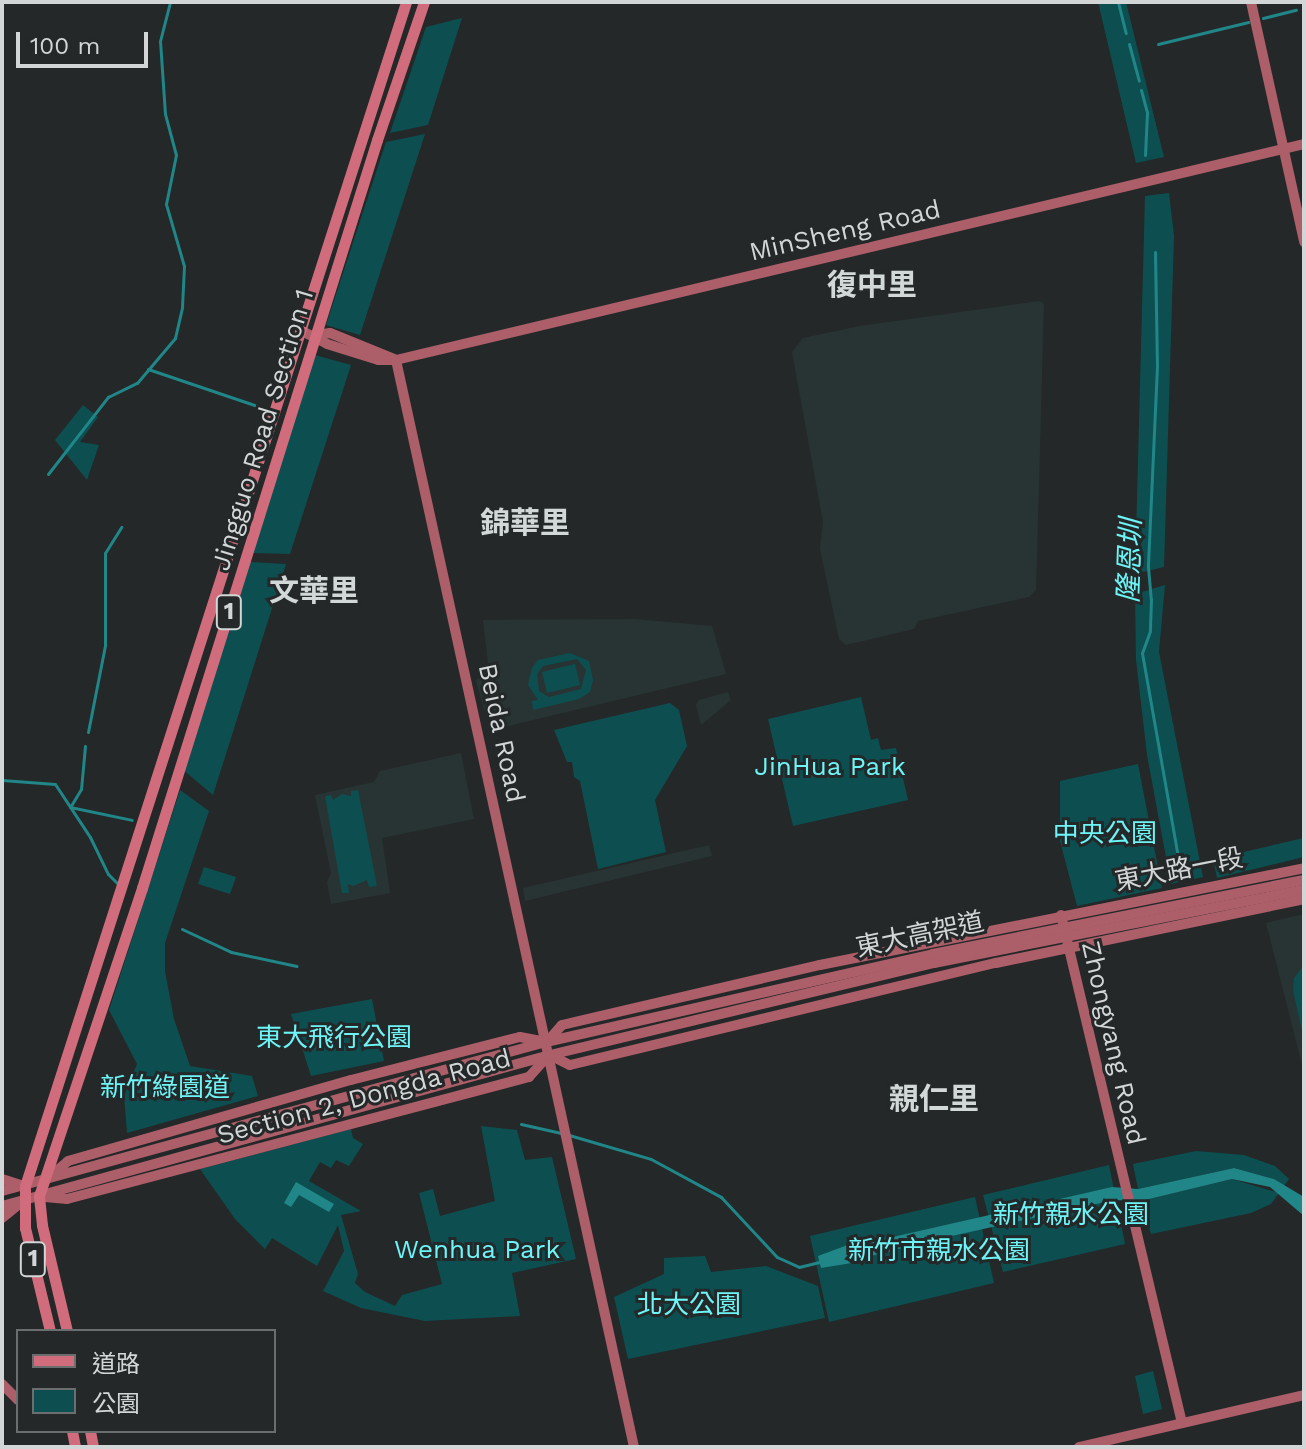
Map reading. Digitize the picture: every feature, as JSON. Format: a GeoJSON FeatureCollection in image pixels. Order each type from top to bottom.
{"type":"FeatureCollection","features":[{"type":"Feature","properties":{"kind":"main road","name":"Jingguo Road Section 1"},"geometry":{"type":"LineString","coordinates":[[25,1186],[118,906],[406,2]]}},
{"type":"Feature","properties":{"kind":"main road","name":"Jingguo Road Section 1"},"geometry":{"type":"LineString","coordinates":[[44,1181],[142,888],[424,2]]}},
{"type":"Feature","properties":{"kind":"main road","name":"1"},"geometry":{"type":"LineString","coordinates":[[44,1181],[39,1196],[42,1225],[67,1329]]}},
{"type":"Feature","properties":{"kind":"main road","name":"1"},"geometry":{"type":"LineString","coordinates":[[25,1186],[25,1228],[50,1329]]}},
{"type":"Feature","properties":{"kind":"street"},"geometry":{"type":"LineString","coordinates":[[1251,2],[1304,242]]}},
{"type":"Feature","properties":{"kind":"street","name":"MinSheng Road"},"geometry":{"type":"LineString","coordinates":[[396,360],[1304,144]]}},
{"type":"Feature","properties":{"kind":"street"},"geometry":{"type":"LineString","coordinates":[[300,330],[316,335],[330,333],[396,360]]}},
{"type":"Feature","properties":{"kind":"street","name":"Beida Road"},"geometry":{"type":"LineString","coordinates":[[396,360],[634,1447]]}},
{"type":"Feature","properties":{"kind":"street","name":"東大路一段"},"geometry":{"type":"LineString","coordinates":[[546,1042],[562,1025],[576,1021],[886,950],[1304,868]]}},
{"type":"Feature","properties":{"kind":"street","name":"東大高架道"},"geometry":{"type":"LineString","coordinates":[[546,1042],[1304,880]]}},
{"type":"Feature","properties":{"kind":"street","name":"東大高架道"},"geometry":{"type":"LineString","coordinates":[[550,1055],[934,958],[1304,890]]}},
{"type":"Feature","properties":{"kind":"street"},"geometry":{"type":"LineString","coordinates":[[550,1055],[570,1065],[1068,948],[1304,899]]}},
{"type":"Feature","properties":{"kind":"street","name":"Zhongyang Road"},"geometry":{"type":"LineString","coordinates":[[1061,915],[1182,1423]]}},
{"type":"Feature","properties":{"kind":"street","name":"Section 2, Dongda Road"},"geometry":{"type":"LineString","coordinates":[[2,1191],[546,1042]]}},
{"type":"Feature","properties":{"kind":"street","name":"Section 2, Dongda Road"},"geometry":{"type":"LineString","coordinates":[[2,1206],[39,1196],[67,1199],[529,1077],[550,1055]]}},
{"type":"Feature","properties":{"kind":"street"},"geometry":{"type":"LineString","coordinates":[[2,1179],[25,1186]]}},
{"type":"Feature","properties":{"kind":"street"},"geometry":{"type":"LineString","coordinates":[[2,1218],[24,1200]]}},
{"type":"Feature","properties":{"kind":"street"},"geometry":{"type":"LineString","coordinates":[[1079,1447],[1304,1395]]}},
{"type":"Feature","properties":{"kind":"shaded area"},"geometry":{"type":"Polygon","coordinates":[[[1040,301],[1044,304],[1036,590],[1029,597],[918,621],[914,629],[846,645],[839,639],[820,549],[823,522],[792,352],[803,338],[860,326],[1040,301]]]}},
{"type":"Feature","properties":{"kind":"shaded area"},"geometry":{"type":"Polygon","coordinates":[[[635,619],[712,626],[726,674],[500,728],[487,719],[476,681],[488,662],[483,620],[635,619]]]}},
{"type":"Feature","properties":{"kind":"shaded area"},"geometry":{"type":"Polygon","coordinates":[[[728,692],[731,700],[701,725],[696,705],[699,700],[728,692]]]}},
{"type":"Feature","properties":{"kind":"shaded area"},"geometry":{"type":"Polygon","coordinates":[[[461,753],[474,819],[382,838],[390,893],[331,904],[327,882],[331,873],[315,795],[374,782],[380,771],[461,753]]]}},
{"type":"Feature","properties":{"kind":"shaded area"},"geometry":{"type":"Polygon","coordinates":[[[709,845],[712,856],[525,901],[523,888],[709,845]]]}},
{"type":"Feature","properties":{"kind":"shaded area"},"geometry":{"type":"Polygon","coordinates":[[[1304,914],[1304,1072],[1266,923],[1304,914]]]}},
{"type":"Feature","properties":{"kind":"shaded area"},"geometry":{"type":"Polygon","coordinates":[[[1234,1168],[1274,1179],[1304,1197],[1304,1216],[1270,1187],[1232,1179],[1141,1201],[1114,1200],[934,1240],[863,1258],[858,1262],[821,1268],[818,1256],[853,1243],[862,1244],[1112,1187],[1138,1189],[1234,1168]]]}},
{"type":"Feature","properties":{"kind":"shaded area"},"geometry":{"type":"Polygon","coordinates":[[[296,1182],[334,1204],[329,1212],[299,1195],[291,1207],[284,1203],[296,1182]]]}},
{"type":"Feature","properties":{"kind":"green space"},"geometry":{"type":"Polygon","coordinates":[[[1098,2],[1126,2],[1164,157],[1136,163],[1098,2]]]}},
{"type":"Feature","properties":{"kind":"green space"},"geometry":{"type":"Polygon","coordinates":[[[462,18],[428,125],[390,133],[426,27],[462,18]]]}},
{"type":"Feature","properties":{"kind":"green space"},"geometry":{"type":"Polygon","coordinates":[[[425,134],[360,335],[326,325],[386,142],[425,134]]]}},
{"type":"Feature","properties":{"kind":"green space"},"geometry":{"type":"Polygon","coordinates":[[[1169,193],[1174,236],[1164,567],[1135,574],[1145,196],[1169,193]]]}},
{"type":"Feature","properties":{"kind":"green space"},"geometry":{"type":"Polygon","coordinates":[[[315,355],[351,365],[290,554],[253,553],[315,355]]]}},
{"type":"Feature","properties":{"kind":"green space"},"geometry":{"type":"Polygon","coordinates":[[[83,405],[98,417],[80,442],[99,445],[87,480],[55,440],[83,405]]]}},
{"type":"Feature","properties":{"kind":"green space"},"geometry":{"type":"Polygon","coordinates":[[[250,562],[286,564],[213,795],[182,769],[250,562]]]}},
{"type":"Feature","properties":{"kind":"green space"},"geometry":{"type":"Polygon","coordinates":[[[1165,585],[1159,652],[1203,877],[1171,884],[1147,755],[1136,660],[1135,594],[1165,585]]]}},
{"type":"Feature","properties":{"kind":"green space"},"geometry":{"type":"Polygon","coordinates":[[[570,653],[589,661],[593,680],[590,692],[579,699],[533,710],[532,701],[538,700],[528,685],[532,668],[538,660],[570,653]],[[577,659],[543,666],[537,674],[539,691],[549,697],[581,689],[586,670],[577,659]]]}},
{"type":"Feature","properties":{"kind":"green space"},"geometry":{"type":"Polygon","coordinates":[[[575,664],[580,685],[547,693],[542,672],[575,664]]]}},
{"type":"Feature","properties":{"kind":"green space","name":"JinHua Park"},"geometry":{"type":"Polygon","coordinates":[[[861,697],[871,740],[878,738],[881,750],[896,748],[908,800],[793,826],[768,719],[861,697]]]}},
{"type":"Feature","properties":{"kind":"green space"},"geometry":{"type":"Polygon","coordinates":[[[670,703],[679,710],[687,746],[655,800],[666,852],[598,869],[580,781],[574,777],[572,762],[567,762],[554,730],[670,703]]]}},
{"type":"Feature","properties":{"kind":"green space","name":"中央公園"},"geometry":{"type":"Polygon","coordinates":[[[1138,764],[1162,888],[1077,906],[1060,841],[1060,781],[1138,764]]]}},
{"type":"Feature","properties":{"kind":"green space","name":"新竹綠園道"},"geometry":{"type":"Polygon","coordinates":[[[180,790],[209,811],[165,943],[165,971],[174,1019],[190,1066],[252,1076],[258,1096],[127,1133],[124,1096],[137,1064],[109,1010],[180,790]]]}},
{"type":"Feature","properties":{"kind":"green space"},"geometry":{"type":"Polygon","coordinates":[[[358,790],[377,886],[369,887],[367,880],[353,886],[348,884],[349,893],[342,893],[325,796],[331,795],[333,800],[342,794],[351,796],[351,791],[358,790]]]}},
{"type":"Feature","properties":{"kind":"green space"},"geometry":{"type":"Polygon","coordinates":[[[1304,838],[1304,857],[1217,878],[1213,859],[1304,838]]]}},
{"type":"Feature","properties":{"kind":"green space"},"geometry":{"type":"Polygon","coordinates":[[[204,867],[236,877],[230,894],[198,884],[204,867]]]}},
{"type":"Feature","properties":{"kind":"green space"},"geometry":{"type":"Polygon","coordinates":[[[1304,965],[1304,1040],[1293,990],[1294,978],[1304,965]]]}},
{"type":"Feature","properties":{"kind":"green space","name":"東大飛行公園"},"geometry":{"type":"Polygon","coordinates":[[[372,999],[384,1061],[311,1076],[291,1014],[372,999]]]}},
{"type":"Feature","properties":{"kind":"green space","name":"Wenhua Park"},"geometry":{"type":"Polygon","coordinates":[[[481,1126],[517,1130],[525,1160],[552,1157],[576,1259],[512,1273],[520,1316],[425,1321],[361,1308],[323,1291],[344,1251],[338,1225],[317,1266],[272,1238],[265,1249],[235,1219],[200,1169],[351,1129],[353,1138],[363,1144],[349,1166],[336,1160],[331,1168],[320,1162],[309,1181],[361,1211],[341,1215],[358,1274],[355,1283],[365,1292],[395,1306],[402,1295],[442,1284],[419,1193],[433,1189],[440,1216],[495,1201],[481,1126]]]}},
{"type":"Feature","properties":{"kind":"green space"},"geometry":{"type":"Polygon","coordinates":[[[1196,1151],[1244,1155],[1275,1166],[1289,1179],[1284,1186],[1274,1179],[1234,1168],[1138,1189],[1133,1164],[1196,1151]]]}},
{"type":"Feature","properties":{"kind":"green space","name":"新竹親水公園"},"geometry":{"type":"Polygon","coordinates":[[[1109,1165],[1125,1244],[1003,1272],[983,1195],[1109,1165]]]}},
{"type":"Feature","properties":{"kind":"green space"},"geometry":{"type":"Polygon","coordinates":[[[1232,1179],[1279,1193],[1271,1204],[1251,1213],[1151,1234],[1141,1201],[1232,1179]]]}},
{"type":"Feature","properties":{"kind":"green space","name":"新竹市親水公園"},"geometry":{"type":"Polygon","coordinates":[[[975,1197],[994,1283],[829,1322],[810,1236],[975,1197]]]}},
{"type":"Feature","properties":{"kind":"green space","name":"北大公園"},"geometry":{"type":"Polygon","coordinates":[[[705,1256],[711,1272],[766,1266],[818,1286],[825,1318],[628,1359],[614,1297],[664,1274],[664,1258],[705,1256]]]}},
{"type":"Feature","properties":{"kind":"green space"},"geometry":{"type":"Polygon","coordinates":[[[1153,1371],[1162,1409],[1143,1414],[1135,1376],[1153,1371]]]}},
{"type":"Feature","properties":{"kind":"waterway"},"geometry":{"type":"LineString","coordinates":[[48,474],[108,397],[137,383],[175,338],[182,307],[184,266],[166,204],[176,155],[165,114],[160,41],[170,2]]}},
{"type":"Feature","properties":{"kind":"waterway","name":"隆恩圳"},"geometry":{"type":"LineString","coordinates":[[1118,2],[1126,33]]}},
{"type":"Feature","properties":{"kind":"waterway"},"geometry":{"type":"LineString","coordinates":[[1263,18],[1296,10]]}},
{"type":"Feature","properties":{"kind":"waterway"},"geometry":{"type":"LineString","coordinates":[[1158,44],[1248,22]]}},
{"type":"Feature","properties":{"kind":"waterway","name":"隆恩圳"},"geometry":{"type":"LineString","coordinates":[[1129,44],[1139,81]]}},
{"type":"Feature","properties":{"kind":"waterway","name":"隆恩圳"},"geometry":{"type":"LineString","coordinates":[[1141,90],[1147,113],[1145,155]]}},
{"type":"Feature","properties":{"kind":"waterway","name":"隆恩圳"},"geometry":{"type":"LineString","coordinates":[[1155,252],[1157,366],[1148,567],[1150,631],[1142,653],[1180,868]]}},
{"type":"Feature","properties":{"kind":"waterway"},"geometry":{"type":"LineString","coordinates":[[148,369],[269,410]]}},
{"type":"Feature","properties":{"kind":"waterway"},"geometry":{"type":"LineString","coordinates":[[88,732],[105,645],[105,553],[121,527]]}},
{"type":"Feature","properties":{"kind":"waterway"},"geometry":{"type":"LineString","coordinates":[[85,746],[81,789],[70,807],[132,820]]}},
{"type":"Feature","properties":{"kind":"waterway"},"geometry":{"type":"LineString","coordinates":[[2,780],[55,784],[90,837],[108,874],[119,885]]}},
{"type":"Feature","properties":{"kind":"waterway"},"geometry":{"type":"LineString","coordinates":[[182,929],[231,952],[297,966]]}},
{"type":"Feature","properties":{"kind":"waterway"},"geometry":{"type":"LineString","coordinates":[[521,1124],[561,1133]]}},
{"type":"Feature","properties":{"kind":"waterway"},"geometry":{"type":"LineString","coordinates":[[569,1135],[651,1159],[721,1197],[777,1257],[799,1267],[823,1261]]}},
{"type":"Feature","properties":{"kind":"district","name":"復中里"},"geometry":{"type":"Point","coordinates":[872,285]}},
{"type":"Feature","properties":{"kind":"district","name":"錦華里"},"geometry":{"type":"Point","coordinates":[525,523]}},
{"type":"Feature","properties":{"kind":"district","name":"文華里"},"geometry":{"type":"Point","coordinates":[314,591]}},
{"type":"Feature","properties":{"kind":"district","name":"親仁里"},"geometry":{"type":"Point","coordinates":[934,1099]}}]}
